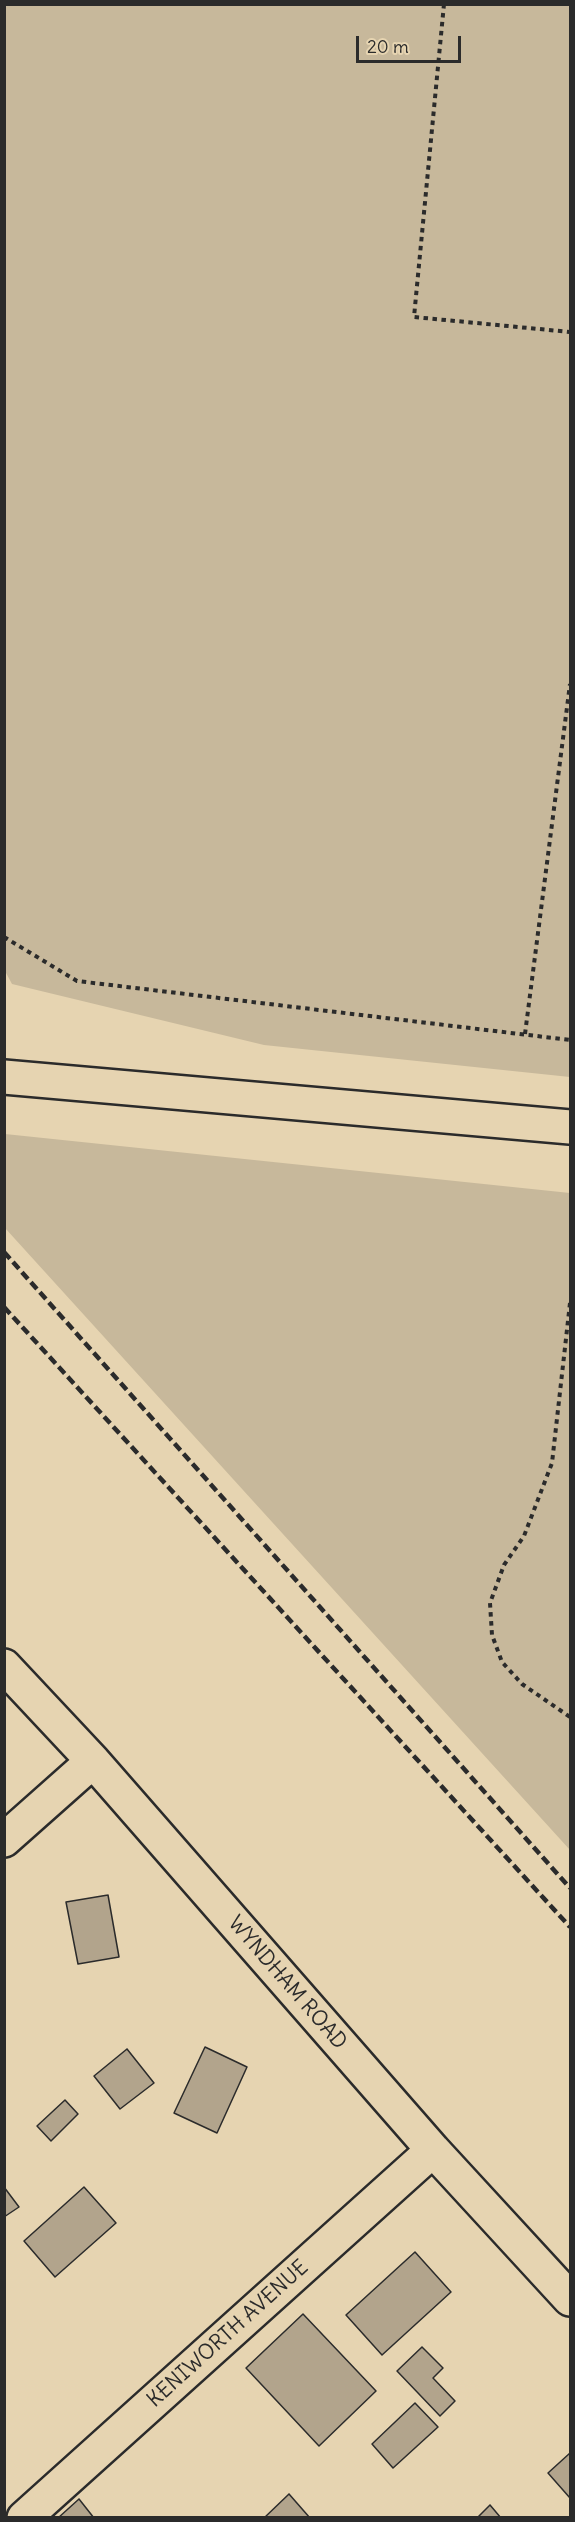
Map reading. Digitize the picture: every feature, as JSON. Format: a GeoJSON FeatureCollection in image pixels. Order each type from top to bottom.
{"type":"FeatureCollection","features":[{"type":"Feature","properties":{"kind":"street"},"geometry":{"type":"LineString","coordinates":[[4,1077],[570,1127]]}},
{"type":"Feature","properties":{"kind":"street","name":"WYNDHAM ROAD"},"geometry":{"type":"LineString","coordinates":[[4,1666],[93,1761],[433,2150],[570,2299]]}},
{"type":"Feature","properties":{"kind":"street"},"geometry":{"type":"LineString","coordinates":[[4,1840],[93,1761]]}},
{"type":"Feature","properties":{"kind":"street","name":"KENIWORTH AVENUE"},"geometry":{"type":"LineString","coordinates":[[24,2517],[433,2150]]}},
{"type":"Feature","properties":{"kind":"path"},"geometry":{"type":"LineString","coordinates":[[444,4],[414,317],[570,332]]}},
{"type":"Feature","properties":{"kind":"path"},"geometry":{"type":"LineString","coordinates":[[525,1034],[570,684]]}},
{"type":"Feature","properties":{"kind":"path"},"geometry":{"type":"LineString","coordinates":[[4,937],[77,981],[570,1040]]}},
{"type":"Feature","properties":{"kind":"path"},"geometry":{"type":"LineString","coordinates":[[570,1303],[552,1463],[524,1536],[504,1565],[490,1603],[492,1635],[502,1662],[522,1684],[570,1717]]}},
{"type":"Feature","properties":{"kind":"shaded area"},"geometry":{"type":"Polygon","coordinates":[[[4,5],[570,5],[570,1077],[264,1045],[12,984],[5,971],[4,5]]]}},
{"type":"Feature","properties":{"kind":"shaded area"},"geometry":{"type":"Polygon","coordinates":[[[5,1134],[570,1193],[570,1850],[5,1228],[5,1134]]]}},
{"type":"Feature","properties":{"kind":"building"},"geometry":{"type":"Polygon","coordinates":[[[108,1895],[119,1957],[78,1964],[66,1902],[108,1895]]]}},
{"type":"Feature","properties":{"kind":"building"},"geometry":{"type":"Polygon","coordinates":[[[205,2047],[247,2067],[217,2133],[174,2113],[205,2047]]]}},
{"type":"Feature","properties":{"kind":"building"},"geometry":{"type":"Polygon","coordinates":[[[127,2049],[154,2083],[120,2109],[94,2076],[127,2049]]]}},
{"type":"Feature","properties":{"kind":"building"},"geometry":{"type":"Polygon","coordinates":[[[65,2100],[78,2114],[51,2141],[37,2126],[65,2100]]]}},
{"type":"Feature","properties":{"kind":"building"},"geometry":{"type":"Polygon","coordinates":[[[4,2187],[19,2207],[4,2217],[4,2187]]]}},
{"type":"Feature","properties":{"kind":"building"},"geometry":{"type":"Polygon","coordinates":[[[84,2187],[116,2223],[55,2277],[24,2241],[84,2187]]]}},
{"type":"Feature","properties":{"kind":"building"},"geometry":{"type":"Polygon","coordinates":[[[415,2252],[451,2292],[382,2355],[346,2315],[415,2252]]]}},
{"type":"Feature","properties":{"kind":"building"},"geometry":{"type":"Polygon","coordinates":[[[303,2314],[376,2391],[319,2446],[246,2368],[303,2314]]]}},
{"type":"Feature","properties":{"kind":"building"},"geometry":{"type":"Polygon","coordinates":[[[422,2347],[443,2368],[433,2378],[455,2401],[440,2416],[397,2371],[422,2347]]]}},
{"type":"Feature","properties":{"kind":"building"},"geometry":{"type":"Polygon","coordinates":[[[415,2403],[438,2427],[393,2468],[372,2444],[415,2403]]]}},
{"type":"Feature","properties":{"kind":"building"},"geometry":{"type":"Polygon","coordinates":[[[570,2453],[570,2498],[548,2473],[570,2453]]]}},
{"type":"Feature","properties":{"kind":"building"},"geometry":{"type":"Polygon","coordinates":[[[289,2494],[310,2518],[264,2518],[289,2494]]]}},
{"type":"Feature","properties":{"kind":"building"},"geometry":{"type":"Polygon","coordinates":[[[79,2499],[94,2518],[58,2518],[79,2499]]]}},
{"type":"Feature","properties":{"kind":"building"},"geometry":{"type":"Polygon","coordinates":[[[490,2505],[501,2518],[477,2518],[490,2505]]]}},
{"type":"Feature","properties":{"kind":"railway"},"geometry":{"type":"LineString","coordinates":[[4,1252],[570,1888]]}},
{"type":"Feature","properties":{"kind":"railway"},"geometry":{"type":"LineString","coordinates":[[4,1307],[570,1927]]}}]}
